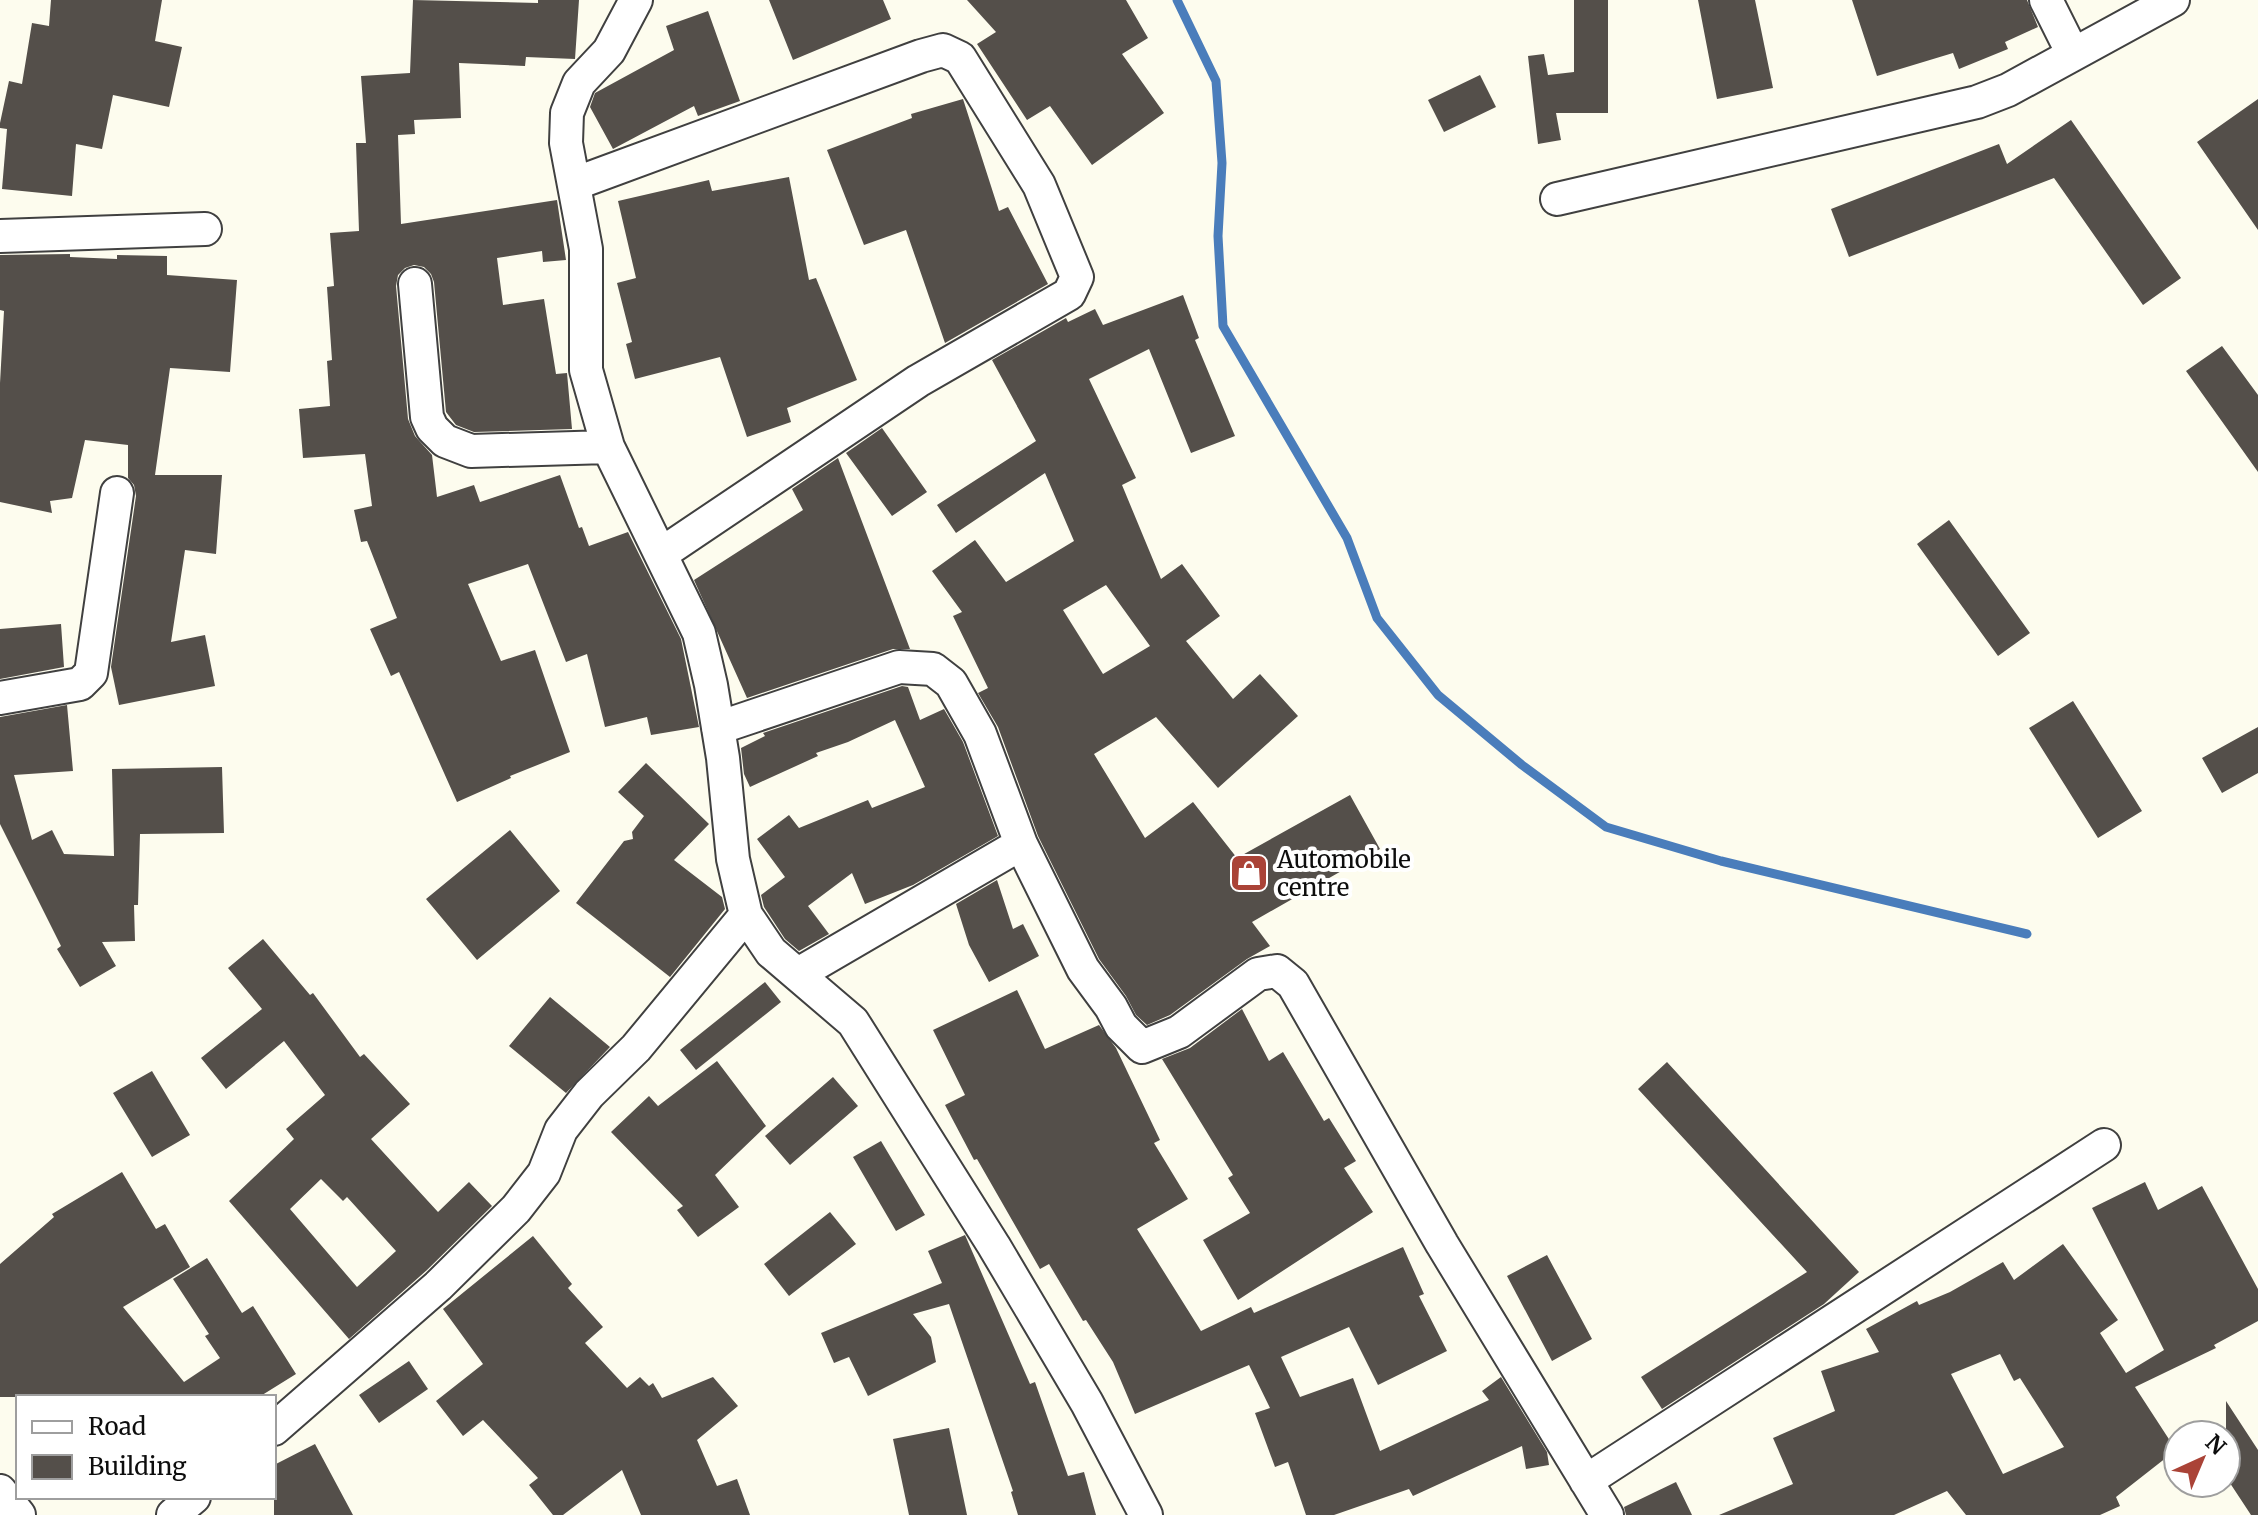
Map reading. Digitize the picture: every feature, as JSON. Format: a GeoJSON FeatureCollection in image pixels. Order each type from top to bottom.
{"type":"FeatureCollection","features":[{"type":"Feature","properties":{"kind":"street"},"geometry":{"type":"LineString","coordinates":[[636,0],[609,51],[579,83],[567,113],[566,143],[586,249],[586,370],[608,447],[699,633],[718,728],[733,859],[746,915],[771,952],[853,1022],[1025,1298],[1087,1403],[1146,1515]]}},
{"type":"Feature","properties":{"kind":"street"},"geometry":{"type":"LineString","coordinates":[[2046,0],[2073,54]]}},
{"type":"Feature","properties":{"kind":"street"},"geometry":{"type":"LineString","coordinates":[[1557,199],[1977,102],[2008,90],[2173,0]]}},
{"type":"Feature","properties":{"kind":"street"},"geometry":{"type":"LineString","coordinates":[[574,184],[943,50],[960,58],[1039,185],[1077,277],[1069,294],[918,381],[661,554]]}},
{"type":"Feature","properties":{"kind":"street"},"geometry":{"type":"LineString","coordinates":[[0,236],[205,229]]}},
{"type":"Feature","properties":{"kind":"street"},"geometry":{"type":"LineString","coordinates":[[415,284],[427,417],[432,428],[445,441],[471,451],[608,447]]}},
{"type":"Feature","properties":{"kind":"street"},"geometry":{"type":"LineString","coordinates":[[0,698],[80,684],[91,673],[117,493]]}},
{"type":"Feature","properties":{"kind":"street"},"geometry":{"type":"LineString","coordinates":[[718,728],[899,667],[933,669],[951,683],[980,734],[1021,844],[1083,969],[1121,1026],[1142,1047],[1179,1032],[1258,974],[1277,971],[1293,984],[1442,1244],[1607,1515]]}},
{"type":"Feature","properties":{"kind":"street"},"geometry":{"type":"LineString","coordinates":[[798,974],[1021,844]]}},
{"type":"Feature","properties":{"kind":"street"},"geometry":{"type":"LineString","coordinates":[[276,1427],[438,1286],[516,1209],[544,1173],[561,1130],[589,1094],[636,1048],[746,915]]}},
{"type":"Feature","properties":{"kind":"street"},"geometry":{"type":"LineString","coordinates":[[1586,1481],[2104,1145]]}},
{"type":"Feature","properties":{"kind":"street"},"geometry":{"type":"LineString","coordinates":[[0,1491],[19,1515]]}},
{"type":"Feature","properties":{"kind":"street"},"geometry":{"type":"LineString","coordinates":[[173,1515],[192,1499]]}},
{"type":"Feature","properties":{"kind":"building"},"geometry":{"type":"Polygon","coordinates":[[[51,0],[162,0],[155,41],[182,47],[169,107],[113,95],[102,149],[76,144],[72,196],[2,189],[7,129],[0,128],[0,123],[9,81],[22,84],[32,23],[49,26],[51,0]]]}},
{"type":"Feature","properties":{"kind":"building"},"geometry":{"type":"Polygon","coordinates":[[[413,0],[538,3],[538,0],[579,0],[575,59],[526,57],[525,66],[459,63],[461,118],[414,120],[415,134],[398,135],[401,224],[557,200],[566,260],[543,262],[542,251],[497,258],[503,305],[544,299],[556,374],[567,373],[572,429],[474,432],[456,425],[446,412],[431,274],[424,267],[414,265],[398,275],[396,286],[408,419],[415,436],[432,455],[437,497],[474,485],[480,502],[560,475],[579,528],[582,527],[589,546],[628,532],[681,639],[699,727],[651,735],[647,717],[605,727],[587,654],[566,662],[528,564],[468,584],[501,661],[535,650],[570,752],[457,802],[399,672],[391,676],[370,629],[397,618],[367,541],[361,542],[354,510],[372,506],[365,454],[303,458],[299,409],[330,406],[327,361],[332,360],[327,287],[334,286],[330,233],[359,231],[356,143],[366,143],[361,76],[410,73],[413,0]]]}},
{"type":"Feature","properties":{"kind":"building"},"geometry":{"type":"Polygon","coordinates":[[[769,0],[883,0],[891,19],[793,60],[769,0]]]}},
{"type":"Feature","properties":{"kind":"building"},"geometry":{"type":"Polygon","coordinates":[[[967,0],[1126,0],[1148,38],[1122,54],[1164,113],[1092,165],[1050,106],[1027,120],[977,44],[996,32],[967,0]]]}},
{"type":"Feature","properties":{"kind":"building"},"geometry":{"type":"Polygon","coordinates":[[[1574,0],[1608,0],[1608,113],[1556,113],[1561,140],[1538,144],[1528,56],[1544,54],[1548,75],[1574,72],[1574,0]]]}},
{"type":"Feature","properties":{"kind":"building"},"geometry":{"type":"Polygon","coordinates":[[[1698,0],[1755,0],[1773,88],[1717,99],[1698,0]]]}},
{"type":"Feature","properties":{"kind":"building"},"geometry":{"type":"Polygon","coordinates":[[[1852,0],[2027,0],[2038,27],[2005,42],[2008,49],[1959,69],[1953,53],[1877,76],[1852,0]]]}},
{"type":"Feature","properties":{"kind":"building"},"geometry":{"type":"Polygon","coordinates":[[[708,11],[740,101],[698,116],[694,106],[613,149],[590,107],[595,93],[674,50],[666,26],[708,11]]]}},
{"type":"Feature","properties":{"kind":"building"},"geometry":{"type":"Polygon","coordinates":[[[1480,75],[1496,107],[1444,132],[1428,100],[1480,75]]]}},
{"type":"Feature","properties":{"kind":"building"},"geometry":{"type":"Polygon","coordinates":[[[963,99],[999,211],[1008,207],[1048,284],[945,343],[906,230],[864,245],[827,150],[912,118],[911,114],[963,99]]]}},
{"type":"Feature","properties":{"kind":"building"},"geometry":{"type":"Polygon","coordinates":[[[2258,99],[2258,230],[2197,142],[2258,99]]]}},
{"type":"Feature","properties":{"kind":"building"},"geometry":{"type":"Polygon","coordinates":[[[2071,120],[2181,278],[2143,305],[2054,178],[1849,257],[1831,209],[1999,144],[2007,164],[2071,120]]]}},
{"type":"Feature","properties":{"kind":"building"},"geometry":{"type":"Polygon","coordinates":[[[789,177],[809,280],[816,278],[857,380],[787,408],[791,422],[747,437],[720,357],[635,379],[626,344],[632,342],[617,283],[636,278],[618,201],[709,180],[712,191],[789,177]]]}},
{"type":"Feature","properties":{"kind":"building"},"geometry":{"type":"Polygon","coordinates":[[[70,254],[70,257],[117,259],[117,255],[167,256],[167,275],[237,280],[230,372],[170,368],[155,475],[222,475],[216,554],[185,550],[171,642],[205,635],[215,686],[119,705],[111,667],[136,496],[134,485],[128,478],[128,445],[85,440],[72,498],[50,501],[52,513],[0,502],[0,383],[4,311],[0,310],[0,255],[70,254]]]}},
{"type":"Feature","properties":{"kind":"building"},"geometry":{"type":"Polygon","coordinates":[[[1183,295],[1199,338],[1195,340],[1235,436],[1191,453],[1149,349],[1089,379],[1136,478],[1122,485],[1161,579],[1182,564],[1220,616],[1186,641],[1233,699],[1260,674],[1298,716],[1218,788],[1156,717],[1094,754],[1145,838],[1193,802],[1237,858],[1350,795],[1380,849],[1252,922],[1270,946],[1170,1015],[1147,1025],[1136,1015],[1099,959],[1038,836],[998,727],[978,693],[988,688],[953,616],[962,612],[932,571],[975,540],[1006,582],[1074,541],[1045,473],[956,533],[937,505],[1036,441],[992,360],[1066,318],[1068,322],[1095,309],[1103,325],[1183,295]],[[1106,585],[1063,610],[1103,674],[1150,646],[1106,585]]]}},
{"type":"Feature","properties":{"kind":"building"},"geometry":{"type":"Polygon","coordinates":[[[2222,346],[2258,395],[2258,472],[2186,371],[2222,346]]]}},
{"type":"Feature","properties":{"kind":"building"},"geometry":{"type":"Polygon","coordinates":[[[882,428],[927,492],[892,516],[846,453],[882,428]]]}},
{"type":"Feature","properties":{"kind":"building"},"geometry":{"type":"Polygon","coordinates":[[[838,458],[910,649],[893,649],[747,698],[694,580],[803,510],[792,489],[838,458]]]}},
{"type":"Feature","properties":{"kind":"building"},"geometry":{"type":"Polygon","coordinates":[[[1949,520],[2030,633],[1998,656],[1917,544],[1949,520]]]}},
{"type":"Feature","properties":{"kind":"building"},"geometry":{"type":"Polygon","coordinates":[[[61,624],[64,667],[0,679],[0,629],[61,624]]]}},
{"type":"Feature","properties":{"kind":"building"},"geometry":{"type":"Polygon","coordinates":[[[902,686],[908,687],[920,720],[944,709],[963,742],[998,836],[913,885],[865,904],[852,873],[808,906],[829,934],[799,951],[785,939],[764,907],[761,895],[785,877],[757,839],[789,815],[799,828],[868,800],[872,808],[925,787],[895,720],[816,753],[818,756],[750,787],[744,774],[741,748],[765,736],[763,733],[902,686]]]}},
{"type":"Feature","properties":{"kind":"building"},"geometry":{"type":"Polygon","coordinates":[[[2073,701],[2142,811],[2098,838],[2029,728],[2073,701]]]}},
{"type":"Feature","properties":{"kind":"building"},"geometry":{"type":"Polygon","coordinates":[[[67,705],[73,771],[14,775],[32,840],[52,830],[64,854],[114,856],[112,769],[222,767],[224,833],[140,834],[138,905],[134,905],[135,941],[102,942],[116,966],[80,987],[57,949],[61,946],[0,824],[0,717],[67,705]]]}},
{"type":"Feature","properties":{"kind":"building"},"geometry":{"type":"Polygon","coordinates":[[[2258,727],[2258,773],[2222,793],[2202,758],[2258,727]]]}},
{"type":"Feature","properties":{"kind":"building"},"geometry":{"type":"Polygon","coordinates":[[[646,763],[709,824],[674,860],[722,897],[725,909],[670,977],[576,903],[624,841],[633,839],[632,832],[644,816],[618,792],[646,763]]]}},
{"type":"Feature","properties":{"kind":"building"},"geometry":{"type":"Polygon","coordinates":[[[510,830],[560,891],[477,960],[426,899],[510,830]]]}},
{"type":"Feature","properties":{"kind":"building"},"geometry":{"type":"Polygon","coordinates":[[[997,880],[1013,929],[1023,924],[1039,956],[989,982],[969,945],[956,904],[997,880]]]}},
{"type":"Feature","properties":{"kind":"building"},"geometry":{"type":"Polygon","coordinates":[[[263,939],[310,995],[313,993],[360,1057],[364,1054],[410,1104],[371,1139],[438,1212],[469,1182],[492,1206],[427,1270],[349,1339],[229,1201],[294,1139],[286,1129],[325,1095],[284,1041],[226,1089],[201,1058],[262,1009],[228,968],[263,939]],[[321,1179],[290,1209],[357,1287],[396,1251],[347,1197],[343,1201],[321,1179]]]}},
{"type":"Feature","properties":{"kind":"building"},"geometry":{"type":"Polygon","coordinates":[[[765,982],[781,1002],[696,1070],[680,1050],[765,982]]]}},
{"type":"Feature","properties":{"kind":"building"},"geometry":{"type":"Polygon","coordinates":[[[1017,990],[1045,1049],[1099,1025],[1116,1048],[1160,1140],[1154,1143],[1188,1199],[1137,1229],[1201,1331],[1251,1307],[1254,1313],[1403,1247],[1424,1294],[1419,1296],[1447,1351],[1378,1385],[1349,1327],[1281,1357],[1300,1397],[1353,1378],[1380,1451],[1489,1400],[1482,1391],[1501,1377],[1547,1452],[1549,1465],[1526,1469],[1522,1446],[1413,1496],[1409,1489],[1334,1515],[1306,1515],[1288,1462],[1275,1467],[1255,1413],[1270,1408],[1249,1365],[1135,1414],[1113,1362],[1086,1320],[1083,1321],[1049,1264],[1040,1269],[977,1159],[974,1160],[945,1105],[965,1095],[933,1030],[1017,990]]]}},
{"type":"Feature","properties":{"kind":"building"},"geometry":{"type":"Polygon","coordinates":[[[550,997],[610,1047],[566,1093],[509,1046],[550,997]]]}},
{"type":"Feature","properties":{"kind":"building"},"geometry":{"type":"Polygon","coordinates":[[[1242,1009],[1269,1061],[1283,1052],[1324,1121],[1329,1118],[1356,1161],[1344,1168],[1373,1212],[1238,1300],[1203,1240],[1250,1213],[1228,1178],[1233,1175],[1162,1059],[1190,1048],[1242,1009]]]}},
{"type":"Feature","properties":{"kind":"building"},"geometry":{"type":"Polygon","coordinates":[[[717,1061],[766,1126],[715,1175],[739,1207],[698,1237],[677,1210],[683,1206],[611,1132],[649,1096],[658,1106],[717,1061]]]}},
{"type":"Feature","properties":{"kind":"building"},"geometry":{"type":"Polygon","coordinates":[[[1667,1062],[1859,1272],[1824,1304],[1662,1409],[1641,1377],[1807,1272],[1638,1089],[1667,1062]]]}},
{"type":"Feature","properties":{"kind":"building"},"geometry":{"type":"Polygon","coordinates":[[[152,1071],[190,1135],[152,1157],[113,1093],[152,1071]]]}},
{"type":"Feature","properties":{"kind":"building"},"geometry":{"type":"Polygon","coordinates":[[[833,1077],[858,1106],[790,1165],[765,1136],[833,1077]]]}},
{"type":"Feature","properties":{"kind":"building"},"geometry":{"type":"Polygon","coordinates":[[[881,1141],[925,1215],[896,1231],[853,1157],[881,1141]]]}},
{"type":"Feature","properties":{"kind":"building"},"geometry":{"type":"Polygon","coordinates":[[[122,1172],[156,1229],[165,1224],[190,1267],[123,1307],[184,1382],[220,1358],[205,1336],[209,1334],[173,1279],[207,1258],[242,1313],[253,1306],[296,1374],[262,1395],[0,1397],[0,1264],[54,1217],[52,1214],[122,1172]]]}},
{"type":"Feature","properties":{"kind":"building"},"geometry":{"type":"Polygon","coordinates":[[[2145,1182],[2158,1210],[2202,1186],[2258,1289],[2258,1321],[2214,1345],[2216,1348],[2135,1387],[2162,1428],[2162,1461],[2116,1497],[2120,1506],[2100,1515],[1966,1515],[1947,1491],[1894,1515],[1719,1515],[1793,1484],[1773,1438],[1835,1411],[1821,1371],[1879,1352],[1866,1329],[1917,1301],[1919,1305],[1950,1292],[2003,1262],[2014,1280],[2063,1244],[2118,1320],[2100,1333],[2126,1373],[2164,1350],[2092,1208],[2145,1182]],[[2000,1354],[1951,1374],[2003,1474],[2064,1447],[2020,1378],[2014,1381],[2000,1354]]]}},
{"type":"Feature","properties":{"kind":"building"},"geometry":{"type":"Polygon","coordinates":[[[830,1212],[856,1244],[789,1296],[764,1264],[830,1212]]]}},
{"type":"Feature","properties":{"kind":"building"},"geometry":{"type":"Polygon","coordinates":[[[965,1235],[1030,1384],[1035,1382],[1068,1476],[1084,1472],[1096,1515],[1018,1515],[1013,1491],[949,1304],[913,1314],[931,1337],[936,1362],[868,1396],[849,1357],[834,1363],[821,1333],[942,1283],[928,1251],[965,1235]]]}},
{"type":"Feature","properties":{"kind":"building"},"geometry":{"type":"Polygon","coordinates":[[[533,1236],[572,1284],[568,1288],[603,1327],[585,1343],[627,1388],[640,1377],[649,1386],[653,1383],[662,1398],[713,1377],[738,1406],[697,1440],[717,1486],[737,1479],[750,1515],[641,1515],[622,1470],[563,1515],[553,1515],[529,1485],[538,1478],[483,1420],[463,1436],[436,1401],[483,1364],[443,1309],[533,1236]]]}},
{"type":"Feature","properties":{"kind":"building"},"geometry":{"type":"Polygon","coordinates":[[[1547,1255],[1592,1339],[1552,1361],[1507,1276],[1547,1255]]]}},
{"type":"Feature","properties":{"kind":"building"},"geometry":{"type":"Polygon","coordinates":[[[409,1361],[428,1389],[379,1423],[359,1395],[409,1361]]]}},
{"type":"Feature","properties":{"kind":"building"},"geometry":{"type":"Polygon","coordinates":[[[2226,1401],[2238,1419],[2226,1419],[2226,1401]]]}},
{"type":"Feature","properties":{"kind":"building"},"geometry":{"type":"Polygon","coordinates":[[[2242,1426],[2258,1450],[2258,1515],[2251,1515],[2240,1499],[2242,1426]]]}},
{"type":"Feature","properties":{"kind":"building"},"geometry":{"type":"Polygon","coordinates":[[[949,1428],[967,1515],[909,1515],[893,1439],[949,1428]]]}},
{"type":"Feature","properties":{"kind":"building"},"geometry":{"type":"Polygon","coordinates":[[[315,1444],[353,1515],[274,1515],[276,1464],[315,1444]]]}},
{"type":"Feature","properties":{"kind":"building"},"geometry":{"type":"Polygon","coordinates":[[[1676,1482],[1692,1515],[1626,1515],[1624,1507],[1676,1482]]]}},
{"type":"Feature","properties":{"kind":"waterway"},"geometry":{"type":"LineString","coordinates":[[1177,0],[1216,81],[1222,163],[1218,236],[1223,326],[1347,538],[1377,618],[1438,695],[1522,765],[1606,827],[1721,861],[2027,934]]}},
{"type":"Feature","properties":{"kind":"place","name":"Automobile centre"},"geometry":{"type":"Point","coordinates":[1249,873]}}]}
